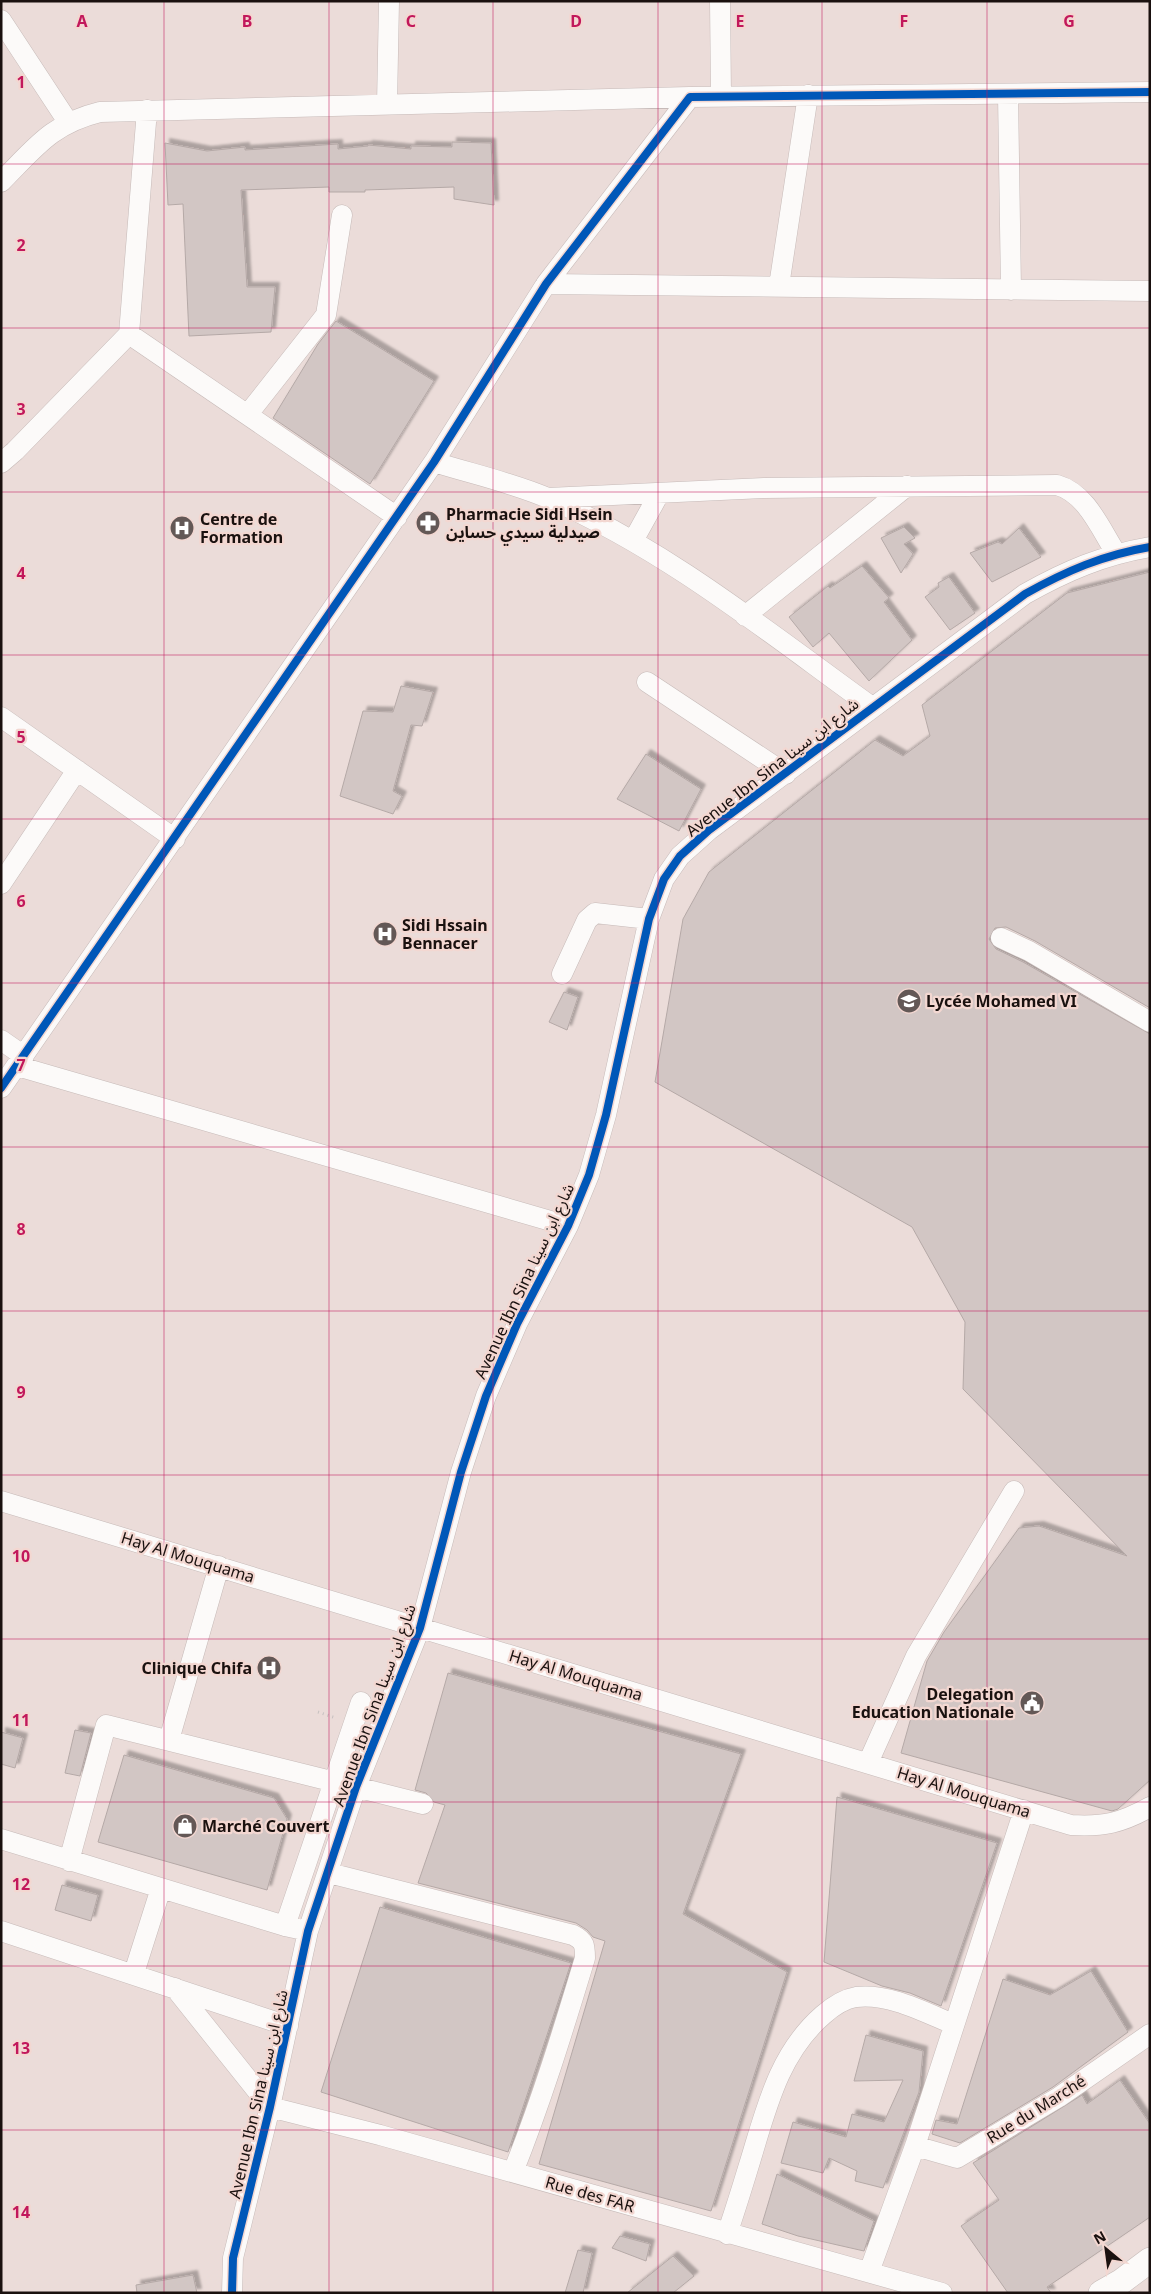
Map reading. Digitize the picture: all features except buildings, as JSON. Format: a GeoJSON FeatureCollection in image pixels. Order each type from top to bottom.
{"type":"FeatureCollection","features":[{"type":"Feature","properties":{"kind":"main road"},"geometry":{"type":"LineString","coordinates":[[1115,2289],[1150,2260]]}},
{"type":"Feature","properties":{"kind":"street"},"geometry":{"type":"LineString","coordinates":[[387,105],[389,1]]}},
{"type":"Feature","properties":{"kind":"street"},"geometry":{"type":"LineString","coordinates":[[720,1],[722,96]]}},
{"type":"Feature","properties":{"kind":"street"},"geometry":{"type":"LineString","coordinates":[[1,20],[68,122]]}},
{"type":"Feature","properties":{"kind":"street"},"geometry":{"type":"LineString","coordinates":[[1,182],[53,131],[68,122],[100,112],[722,96],[1150,92]]}},
{"type":"Feature","properties":{"kind":"street"},"geometry":{"type":"LineString","coordinates":[[1008,94],[1011,290]]}},
{"type":"Feature","properties":{"kind":"street"},"geometry":{"type":"LineString","coordinates":[[779,286],[808,95]]}},
{"type":"Feature","properties":{"kind":"street"},"geometry":{"type":"LineString","coordinates":[[1,1088],[434,462],[546,284],[690,97]]}},
{"type":"Feature","properties":{"kind":"street"},"geometry":{"type":"LineString","coordinates":[[1,463],[129,334],[147,110]]}},
{"type":"Feature","properties":{"kind":"street"},"geometry":{"type":"LineString","coordinates":[[248,414],[326,315],[342,215]]}},
{"type":"Feature","properties":{"kind":"street"},"geometry":{"type":"LineString","coordinates":[[546,284],[1150,291]]}},
{"type":"Feature","properties":{"kind":"street"},"geometry":{"type":"LineString","coordinates":[[129,334],[397,516]]}},
{"type":"Feature","properties":{"kind":"street"},"geometry":{"type":"LineString","coordinates":[[434,462],[548,498],[633,541],[745,616],[872,707]]}},
{"type":"Feature","properties":{"kind":"street"},"geometry":{"type":"LineString","coordinates":[[548,498],[764,488],[1057,484],[1079,495],[1116,553]]}},
{"type":"Feature","properties":{"kind":"street"},"geometry":{"type":"LineString","coordinates":[[745,616],[907,486]]}},
{"type":"Feature","properties":{"kind":"street"},"geometry":{"type":"LineString","coordinates":[[633,541],[659,494]]}},
{"type":"Feature","properties":{"kind":"street","name":"Avenue Ibn Sina شارع ابن سينا"},"geometry":{"type":"LineString","coordinates":[[232,2293],[233,2258],[270,2107],[308,1931],[356,1787],[420,1628],[461,1472],[486,1396],[516,1324],[568,1226],[589,1175],[606,1115],[648,919],[664,879],[680,856],[709,830],[1025,594],[1064,572],[1116,553],[1150,547]]}},
{"type":"Feature","properties":{"kind":"street"},"geometry":{"type":"LineString","coordinates":[[647,682],[786,774]]}},
{"type":"Feature","properties":{"kind":"street"},"geometry":{"type":"LineString","coordinates":[[1,717],[174,839]]}},
{"type":"Feature","properties":{"kind":"street"},"geometry":{"type":"LineString","coordinates":[[1,884],[77,770]]}},
{"type":"Feature","properties":{"kind":"street"},"geometry":{"type":"LineString","coordinates":[[562,974],[586,920],[595,913],[648,919]]}},
{"type":"Feature","properties":{"kind":"street"},"geometry":{"type":"LineString","coordinates":[[1001,938],[1029,951],[1150,1022]]}},
{"type":"Feature","properties":{"kind":"street"},"geometry":{"type":"LineString","coordinates":[[1,1040],[21,1061],[568,1226]]}},
{"type":"Feature","properties":{"kind":"street"},"geometry":{"type":"LineString","coordinates":[[868,1763],[916,1656],[1014,1491]]}},
{"type":"Feature","properties":{"kind":"street","name":"Hay Al Mouquama"},"geometry":{"type":"LineString","coordinates":[[1,1502],[219,1566],[1071,1824],[1097,1827],[1124,1821],[1150,1807]]}},
{"type":"Feature","properties":{"kind":"street"},"geometry":{"type":"LineString","coordinates":[[169,1740],[219,1566]]}},
{"type":"Feature","properties":{"kind":"street"},"geometry":{"type":"LineString","coordinates":[[285,1926],[361,1702]]}},
{"type":"Feature","properties":{"kind":"street"},"geometry":{"type":"LineString","coordinates":[[69,1861],[106,1725],[335,1782]]}},
{"type":"Feature","properties":{"kind":"street"},"geometry":{"type":"LineString","coordinates":[[356,1787],[423,1804]]}},
{"type":"Feature","properties":{"kind":"street"},"geometry":{"type":"LineString","coordinates":[[869,2272],[915,2146],[1024,1810]]}},
{"type":"Feature","properties":{"kind":"street"},"geometry":{"type":"LineString","coordinates":[[1,1839],[285,1926],[308,1931]]}},
{"type":"Feature","properties":{"kind":"street"},"geometry":{"type":"LineString","coordinates":[[329,1872],[573,1935],[582,1939],[586,1947],[585,1958],[557,2052],[537,2113],[512,2172]]}},
{"type":"Feature","properties":{"kind":"street"},"geometry":{"type":"LineString","coordinates":[[134,1973],[161,1888]]}},
{"type":"Feature","properties":{"kind":"street"},"geometry":{"type":"LineString","coordinates":[[1,1931],[134,1973],[288,2026]]}},
{"type":"Feature","properties":{"kind":"street"},"geometry":{"type":"LineString","coordinates":[[175,1988],[270,2107]]}},
{"type":"Feature","properties":{"kind":"street"},"geometry":{"type":"LineString","coordinates":[[727,2234],[774,2085],[794,2046],[811,2025],[833,2006],[855,1997],[898,2002],[954,2024]]}},
{"type":"Feature","properties":{"kind":"street","name":"Rue du Marché"},"geometry":{"type":"LineString","coordinates":[[915,2146],[958,2158],[1059,2097],[1150,2034]]}},
{"type":"Feature","properties":{"kind":"street","name":"Rue des FAR"},"geometry":{"type":"LineString","coordinates":[[270,2107],[380,2135],[727,2234],[869,2272],[912,2288],[942,2293]]}},
{"type":"Feature","properties":{"kind":"cycle path"},"geometry":{"type":"LineString","coordinates":[[1,1088],[434,462],[546,284],[690,97],[1150,92]]}},
{"type":"Feature","properties":{"kind":"cycle path"},"geometry":{"type":"LineString","coordinates":[[232,2293],[233,2258],[270,2107],[308,1931],[356,1787],[420,1628],[461,1472],[486,1396],[517,1324],[568,1226],[589,1175],[606,1115],[649,919],[664,879],[680,856],[709,830],[1025,594],[1085,565],[1116,554],[1150,547]]}},
{"type":"Feature","properties":{"kind":"place","name":"Pharmacie Sidi Hsein صيدلية سيدي حساين"},"geometry":{"type":"Point","coordinates":[428,523]}},
{"type":"Feature","properties":{"kind":"place","name":"Centre de Formation"},"geometry":{"type":"Point","coordinates":[182,528]}},
{"type":"Feature","properties":{"kind":"place","name":"Sidi Hssain Bennacer"},"geometry":{"type":"Point","coordinates":[385,934]}},
{"type":"Feature","properties":{"kind":"place","name":"Lycée Mohamed VI"},"geometry":{"type":"Point","coordinates":[909,1001]}},
{"type":"Feature","properties":{"kind":"place","name":"Clinique Chifa"},"geometry":{"type":"Point","coordinates":[269,1668]}},
{"type":"Feature","properties":{"kind":"place","name":"Delegation Education Nationale"},"geometry":{"type":"Point","coordinates":[1032,1703]}},
{"type":"Feature","properties":{"kind":"place","name":"Marché Couvert"},"geometry":{"type":"Point","coordinates":[185,1826]}}]}
